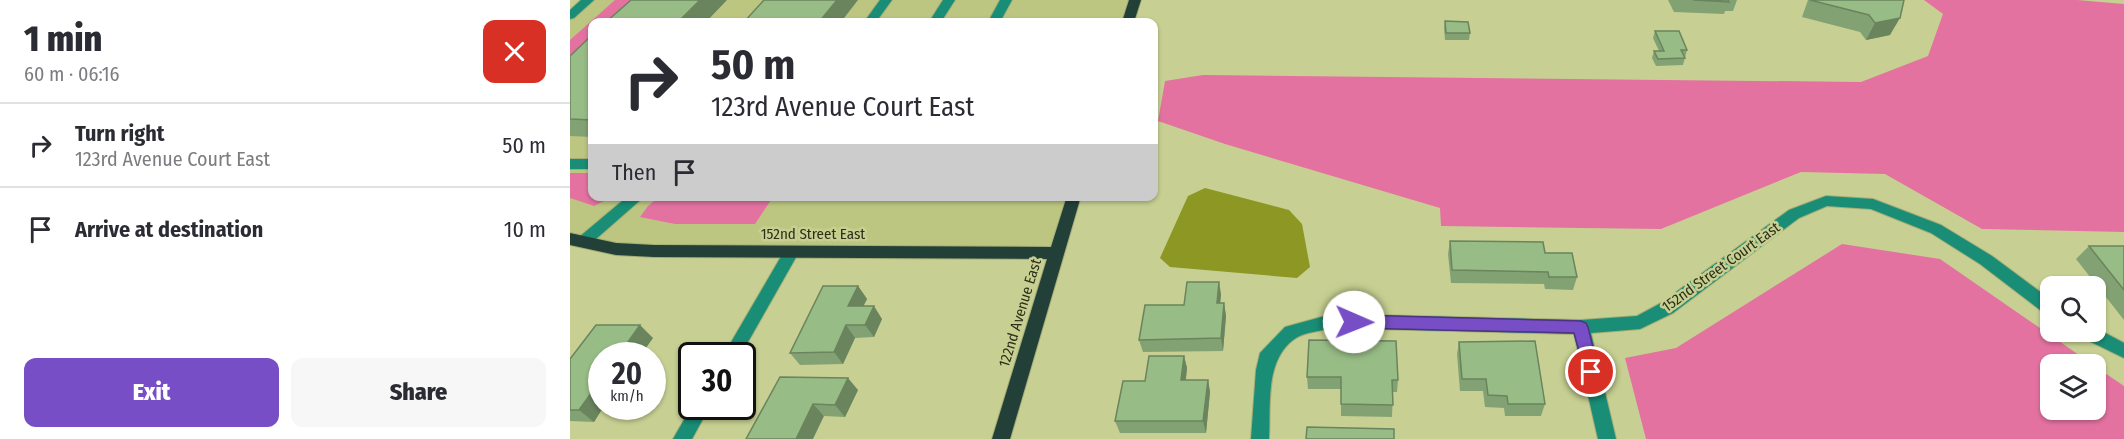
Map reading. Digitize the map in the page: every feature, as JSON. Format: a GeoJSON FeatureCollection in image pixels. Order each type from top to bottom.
{"type":"FeatureCollection","features":[{"type":"Feature","properties":{"kind":"main road"},"geometry":{"type":"LineString","coordinates":[[1129,18],[1135,0]]}},
{"type":"Feature","properties":{"kind":"main road","name":"122nd Avenue East"},"geometry":{"type":"LineString","coordinates":[[1001,439],[1072,201]]}},
{"type":"Feature","properties":{"kind":"main road","name":"152nd Street East"},"geometry":{"type":"LineString","coordinates":[[576,241],[616,249],[654,251],[1056,254]]}},
{"type":"Feature","properties":{"kind":"street"},"geometry":{"type":"LineString","coordinates":[[570,16],[588,0]]}},
{"type":"Feature","properties":{"kind":"street"},"geometry":{"type":"LineString","coordinates":[[873,18],[886,0]]}},
{"type":"Feature","properties":{"kind":"street"},"geometry":{"type":"LineString","coordinates":[[938,18],[949,0]]}},
{"type":"Feature","properties":{"kind":"street"},"geometry":{"type":"LineString","coordinates":[[996,18],[1006,0]]}},
{"type":"Feature","properties":{"kind":"street"},"geometry":{"type":"LineString","coordinates":[[570,164],[588,164]]}},
{"type":"Feature","properties":{"kind":"street"},"geometry":{"type":"LineString","coordinates":[[576,241],[631,201]]}},
{"type":"Feature","properties":{"kind":"street","name":"152nd Street Court East"},"geometry":{"type":"LineString","coordinates":[[1260,439],[1265,370],[1269,353],[1291,332],[1332,321],[1581,327],[1623,325],[1649,317],[1667,308],[1794,214],[1826,201],[1873,204],[1936,229],[1986,260],[2040,300]]}},
{"type":"Feature","properties":{"kind":"street"},"geometry":{"type":"LineString","coordinates":[[739,342],[791,252]]}},
{"type":"Feature","properties":{"kind":"street"},"geometry":{"type":"LineString","coordinates":[[1581,327],[1607,439]]}},
{"type":"Feature","properties":{"kind":"street"},"geometry":{"type":"LineString","coordinates":[[2106,342],[2124,351]]}},
{"type":"Feature","properties":{"kind":"street"},"geometry":{"type":"LineString","coordinates":[[682,439],[693,420]]}},
{"type":"Feature","properties":{"kind":"shaded area"},"geometry":{"type":"Polygon","coordinates":[[[588,0],[1137,0],[1131,18],[588,18],[588,201],[1073,201],[1056,253],[654,251],[570,239],[570,16],[588,0]]]}},
{"type":"Feature","properties":{"kind":"shaded area"},"geometry":{"type":"Polygon","coordinates":[[[615,0],[658,0],[639,18],[595,18],[615,0]]]}},
{"type":"Feature","properties":{"kind":"shaded area"},"geometry":{"type":"Polygon","coordinates":[[[1924,0],[2077,0],[2124,4],[2124,232],[1982,229],[1885,174],[1801,172],[1661,229],[1441,226],[1440,208],[1225,144],[1158,121],[1165,81],[1203,75],[1861,82],[1928,56],[1943,14],[1924,0]]]}},
{"type":"Feature","properties":{"kind":"shaded area"},"geometry":{"type":"Polygon","coordinates":[[[588,24],[588,67],[570,84],[570,40],[588,24]]]}},
{"type":"Feature","properties":{"kind":"shaded area"},"geometry":{"type":"Polygon","coordinates":[[[570,173],[588,173],[588,201],[604,201],[594,206],[570,198],[570,173]]]}},
{"type":"Feature","properties":{"kind":"shaded area"},"geometry":{"type":"Polygon","coordinates":[[[1205,188],[1289,210],[1302,224],[1310,267],[1297,278],[1170,267],[1160,258],[1188,196],[1205,188]]]}},
{"type":"Feature","properties":{"kind":"shaded area"},"geometry":{"type":"Polygon","coordinates":[[[654,201],[770,201],[755,224],[675,224],[640,217],[654,201]]]}},
{"type":"Feature","properties":{"kind":"shaded area"},"geometry":{"type":"Polygon","coordinates":[[[1842,244],[1940,259],[2040,328],[2040,342],[2060,342],[2078,354],[2040,354],[2040,420],[2106,420],[2106,374],[2124,386],[2124,439],[1646,439],[1625,358],[1676,348],[1842,244]]]}},
{"type":"Feature","properties":{"kind":"building"},"geometry":{"type":"Polygon","coordinates":[[[631,0],[700,0],[682,18],[611,18],[631,0]]]}},
{"type":"Feature","properties":{"kind":"building"},"geometry":{"type":"Polygon","coordinates":[[[764,0],[837,0],[822,18],[748,18],[764,0]]]}},
{"type":"Feature","properties":{"kind":"building"},"geometry":{"type":"Polygon","coordinates":[[[1693,0],[1728,0],[1729,2],[1693,0]]]}},
{"type":"Feature","properties":{"kind":"building"},"geometry":{"type":"Polygon","coordinates":[[[1810,0],[1904,0],[1900,18],[1875,23],[1869,15],[1810,0]]]}},
{"type":"Feature","properties":{"kind":"building"},"geometry":{"type":"Polygon","coordinates":[[[1445,21],[1468,22],[1470,33],[1446,33],[1445,21]]]}},
{"type":"Feature","properties":{"kind":"building"},"geometry":{"type":"Polygon","coordinates":[[[1655,31],[1679,31],[1687,50],[1681,50],[1685,58],[1658,59],[1654,51],[1664,51],[1655,31]]]}},
{"type":"Feature","properties":{"kind":"building"},"geometry":{"type":"Polygon","coordinates":[[[588,39],[588,120],[570,119],[570,56],[588,39]]]}},
{"type":"Feature","properties":{"kind":"building"},"geometry":{"type":"Polygon","coordinates":[[[1450,241],[1543,242],[1545,253],[1572,253],[1577,277],[1549,277],[1548,272],[1452,270],[1450,241]]]}},
{"type":"Feature","properties":{"kind":"building"},"geometry":{"type":"Polygon","coordinates":[[[2089,246],[2124,246],[2124,290],[2089,246]]]}},
{"type":"Feature","properties":{"kind":"building"},"geometry":{"type":"Polygon","coordinates":[[[1187,282],[1219,282],[1217,303],[1224,303],[1221,338],[1139,340],[1145,305],[1184,305],[1187,282]]]}},
{"type":"Feature","properties":{"kind":"building"},"geometry":{"type":"Polygon","coordinates":[[[823,286],[858,286],[848,306],[874,306],[865,325],[846,325],[834,352],[790,353],[823,286]]]}},
{"type":"Feature","properties":{"kind":"building"},"geometry":{"type":"Polygon","coordinates":[[[596,325],[640,325],[628,342],[588,342],[588,397],[579,410],[570,410],[570,359],[596,325]]]}},
{"type":"Feature","properties":{"kind":"building"},"geometry":{"type":"Polygon","coordinates":[[[1309,340],[1396,341],[1398,380],[1392,380],[1393,405],[1341,404],[1341,377],[1307,377],[1309,340]]]}},
{"type":"Feature","properties":{"kind":"building"},"geometry":{"type":"Polygon","coordinates":[[[1535,341],[1545,404],[1508,404],[1507,396],[1488,395],[1486,379],[1462,379],[1459,342],[1535,341]]]}},
{"type":"Feature","properties":{"kind":"building"},"geometry":{"type":"Polygon","coordinates":[[[1149,356],[1184,356],[1181,380],[1208,380],[1203,421],[1115,421],[1123,381],[1145,381],[1149,356]]]}},
{"type":"Feature","properties":{"kind":"building"},"geometry":{"type":"Polygon","coordinates":[[[780,377],[848,378],[835,405],[813,404],[796,439],[746,439],[780,377]]]}},
{"type":"Feature","properties":{"kind":"building"},"geometry":{"type":"Polygon","coordinates":[[[1307,427],[1394,429],[1394,439],[1306,439],[1307,427]]]}},
{"type":"Feature","properties":{"kind":"route"},"geometry":{"type":"LineString","coordinates":[[1354,322],[1581,327],[1591,372]]}}]}
